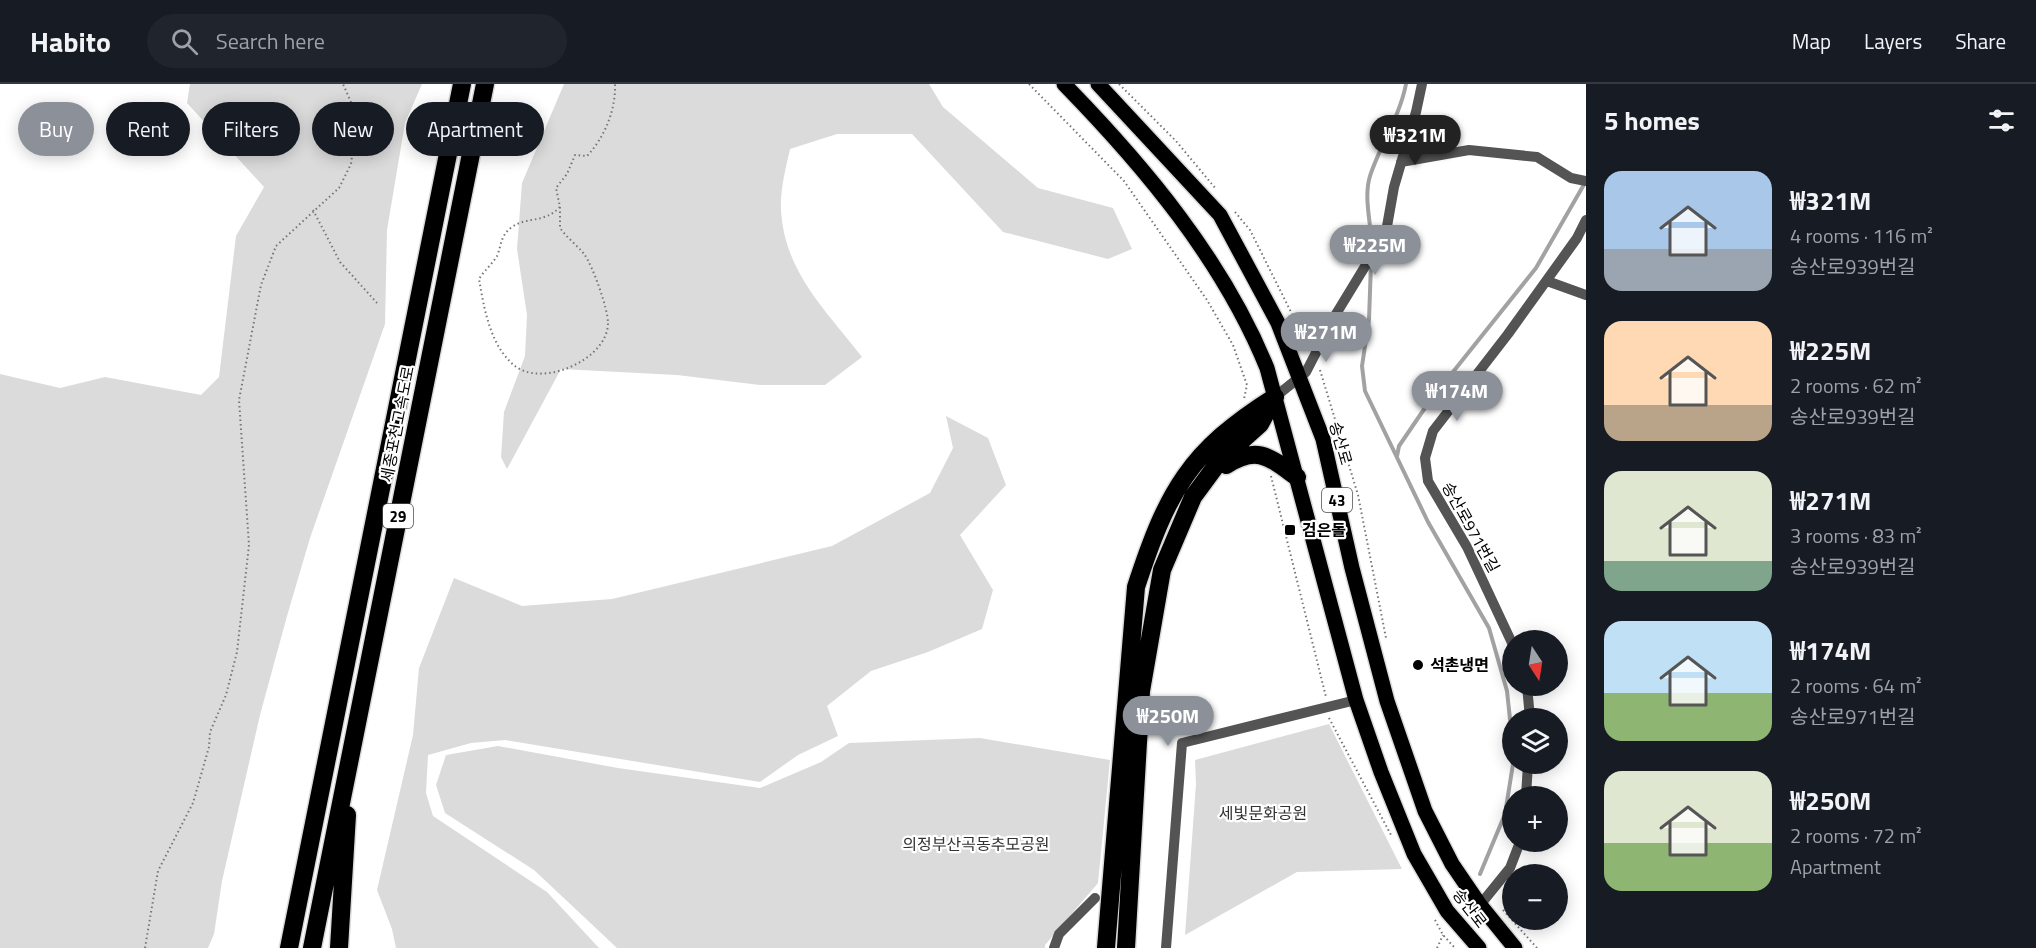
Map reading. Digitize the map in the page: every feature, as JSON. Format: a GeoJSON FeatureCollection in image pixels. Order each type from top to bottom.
{"type":"FeatureCollection","features":[{"type":"Feature","properties":{"kind":"highway","name":"세종포천고속도로"},"geometry":{"type":"LineString","coordinates":[[289,948],[462,84]]}},
{"type":"Feature","properties":{"kind":"highway","name":"세종포천고속도로"},"geometry":{"type":"LineString","coordinates":[[312,948],[485,84]]}},
{"type":"Feature","properties":{"kind":"highway"},"geometry":{"type":"LineString","coordinates":[[1106,948],[1136,586],[1169,499],[1198,456],[1251,412],[1275,397]]}},
{"type":"Feature","properties":{"kind":"highway"},"geometry":{"type":"LineString","coordinates":[[1126,948],[1141,691],[1162,570],[1198,491],[1221,459],[1260,424],[1275,397]]}},
{"type":"Feature","properties":{"kind":"highway"},"geometry":{"type":"LineString","coordinates":[[1198,491],[1223,467],[1243,454],[1259,454],[1298,477]]}},
{"type":"Feature","properties":{"kind":"highway"},"geometry":{"type":"LineString","coordinates":[[339,948],[350,753]]}},
{"type":"Feature","properties":{"kind":"main road","name":"송산로"},"geometry":{"type":"LineString","coordinates":[[1065,84],[1144,170],[1189,232],[1252,331],[1267,368],[1356,700],[1381,772],[1414,854],[1447,911],[1479,948]]}},
{"type":"Feature","properties":{"kind":"main road","name":"송산로"},"geometry":{"type":"LineString","coordinates":[[1098,84],[1220,215],[1278,323],[1323,439],[1352,568],[1387,701],[1425,811],[1452,864],[1480,905],[1515,948]]}},
{"type":"Feature","properties":{"kind":"street"},"geometry":{"type":"LineString","coordinates":[[1275,397],[1306,372],[1344,301],[1383,237],[1422,84]]}},
{"type":"Feature","properties":{"kind":"street"},"geometry":{"type":"LineString","coordinates":[[1401,162],[1469,150],[1537,157],[1571,178],[1586,181]]}},
{"type":"Feature","properties":{"kind":"street","name":"송산로971번길"},"geometry":{"type":"LineString","coordinates":[[1506,630],[1467,548],[1428,481],[1425,458],[1433,430],[1547,280],[1577,238],[1586,220]]}},
{"type":"Feature","properties":{"kind":"street"},"geometry":{"type":"LineString","coordinates":[[1547,280],[1586,295]]}},
{"type":"Feature","properties":{"kind":"street"},"geometry":{"type":"LineString","coordinates":[[1166,948],[1182,743],[1356,700]]}},
{"type":"Feature","properties":{"kind":"street"},"geometry":{"type":"LineString","coordinates":[[1480,905],[1510,868],[1516,852]]}},
{"type":"Feature","properties":{"kind":"street"},"geometry":{"type":"LineString","coordinates":[[1054,948],[1059,934],[1095,898]]}},
{"type":"Feature","properties":{"kind":"path"},"geometry":{"type":"LineString","coordinates":[[145,948],[158,872],[193,803],[209,747],[210,732],[226,695],[238,644],[249,545],[238,400],[259,292],[264,273],[276,246],[339,188],[346,177],[355,149],[357,116],[343,84]]}},
{"type":"Feature","properties":{"kind":"path"},"geometry":{"type":"LineString","coordinates":[[560,207],[547,218],[523,222],[511,228],[498,245],[497,256],[479,279],[486,312],[499,345],[515,366],[530,374],[547,375],[570,367],[593,351],[607,332],[607,316],[588,261],[560,228],[560,207],[556,188],[567,174],[575,155],[587,156],[597,145],[615,100],[615,84]]}},
{"type":"Feature","properties":{"kind":"path"},"geometry":{"type":"LineString","coordinates":[[1029,84],[1124,181],[1207,300],[1233,345],[1247,385],[1244,401],[1251,412]]}},
{"type":"Feature","properties":{"kind":"path"},"geometry":{"type":"LineString","coordinates":[[313,210],[340,262],[377,303]]}},
{"type":"Feature","properties":{"kind":"path"},"geometry":{"type":"LineString","coordinates":[[1269,459],[1270,474],[1326,690],[1326,708],[1392,837]]}},
{"type":"Feature","properties":{"kind":"path"},"geometry":{"type":"LineString","coordinates":[[1435,919],[1443,935],[1455,948]]}},
{"type":"Feature","properties":{"kind":"path"},"geometry":{"type":"LineString","coordinates":[[1437,948],[1443,935]]}},
{"type":"Feature","properties":{"kind":"green space"},"geometry":{"type":"Polygon","coordinates":[[[190,84],[422,84],[414,102],[406,102],[406,121],[387,230],[385,324],[310,538],[287,616],[260,715],[222,881],[214,934],[208,948],[0,948],[0,374],[60,388],[105,377],[201,395],[219,377],[236,236],[264,187],[236,156],[300,156],[300,102],[202,102],[202,119],[190,106],[190,102],[187,102],[190,84]]]}},
{"type":"Feature","properties":{"kind":"green space"},"geometry":{"type":"Polygon","coordinates":[[[564,84],[929,84],[943,107],[1038,188],[1113,208],[1132,249],[1108,259],[1003,232],[912,134],[837,134],[790,149],[781,209],[790,252],[809,289],[862,357],[825,385],[760,385],[677,375],[561,369],[507,469],[501,457],[504,412],[525,356],[527,315],[517,249],[522,183],[533,156],[544,156],[544,131],[564,84]]]}},
{"type":"Feature","properties":{"kind":"green space"},"geometry":{"type":"Polygon","coordinates":[[[946,416],[988,438],[1006,485],[960,535],[993,590],[982,629],[928,652],[871,671],[827,706],[838,736],[798,755],[760,782],[505,740],[471,743],[428,755],[426,793],[433,816],[547,892],[599,948],[396,948],[392,929],[377,890],[413,735],[419,668],[454,578],[522,606],[612,599],[832,546],[930,493],[953,448],[946,416]]]}},
{"type":"Feature","properties":{"kind":"green space","name":"세빛문화공원"},"geometry":{"type":"Polygon","coordinates":[[[1329,724],[1402,869],[1297,872],[1185,935],[1196,784],[1195,760],[1329,724]]]}},
{"type":"Feature","properties":{"kind":"green space","name":"의정부산곡동추모공원"},"geometry":{"type":"Polygon","coordinates":[[[980,738],[1110,760],[1098,883],[1045,945],[1045,948],[617,948],[534,870],[445,813],[436,785],[446,755],[498,746],[618,768],[760,788],[821,762],[849,743],[980,738]]]}},
{"type":"Feature","properties":{"kind":"waterway"},"geometry":{"type":"LineString","coordinates":[[1372,250],[1368,185],[1374,164],[1399,108],[1406,84]]}},
{"type":"Feature","properties":{"kind":"waterway"},"geometry":{"type":"LineString","coordinates":[[1397,456],[1399,446],[1429,402],[1536,268],[1586,181]]}},
{"type":"Feature","properties":{"kind":"waterway"},"geometry":{"type":"LineString","coordinates":[[1371,263],[1369,320],[1362,366],[1365,391],[1428,522],[1489,628],[1507,691],[1509,708]]}},
{"type":"Feature","properties":{"kind":"waterway"},"geometry":{"type":"LineString","coordinates":[[1480,874],[1505,814],[1511,774]]}},
{"type":"Feature","properties":{"kind":"place","name":"검은돌"},"geometry":{"type":"Point","coordinates":[1290,530]}},
{"type":"Feature","properties":{"kind":"place","name":"석촌냉면"},"geometry":{"type":"Point","coordinates":[1418,665]}}]}
